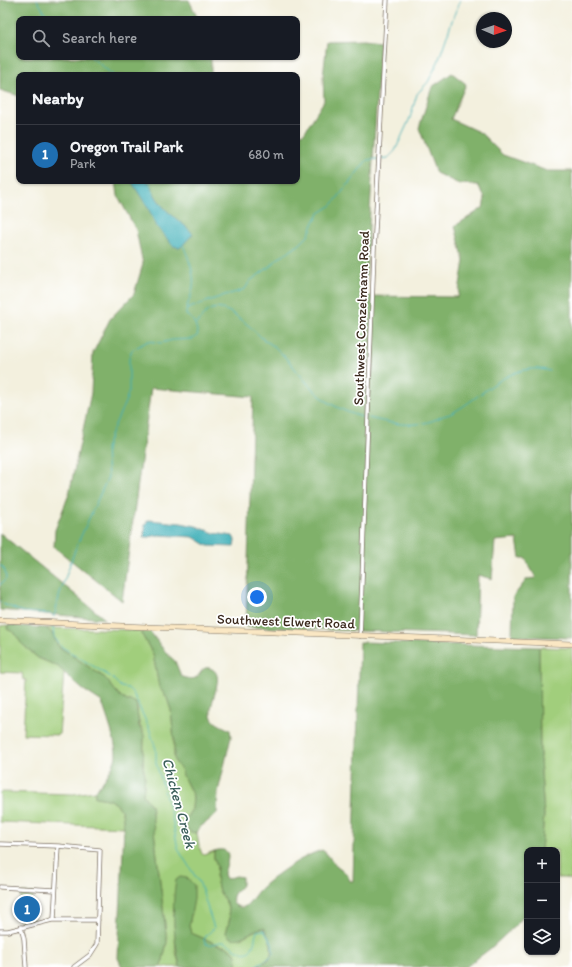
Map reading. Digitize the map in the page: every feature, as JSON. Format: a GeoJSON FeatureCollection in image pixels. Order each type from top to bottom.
{"type":"FeatureCollection","features":[{"type":"Feature","properties":{"kind":"main road","name":"Southwest Elwert Road"},"geometry":{"type":"LineString","coordinates":[[0,620],[572,644]]}},
{"type":"Feature","properties":{"kind":"street","name":"Southwest Conzelmann Road"},"geometry":{"type":"LineString","coordinates":[[360,636],[375,245],[387,0]]}},
{"type":"Feature","properties":{"kind":"street"},"geometry":{"type":"LineString","coordinates":[[0,844],[58,846],[100,850],[96,948],[90,955],[74,967]]}},
{"type":"Feature","properties":{"kind":"street"},"geometry":{"type":"LineString","coordinates":[[54,919],[58,846]]}},
{"type":"Feature","properties":{"kind":"street"},"geometry":{"type":"LineString","coordinates":[[0,888],[55,890]]}},
{"type":"Feature","properties":{"kind":"street"},"geometry":{"type":"LineString","coordinates":[[0,931],[8,931],[54,919],[98,920]]}},
{"type":"Feature","properties":{"kind":"street"},"geometry":{"type":"LineString","coordinates":[[21,927],[24,939],[26,967]]}},
{"type":"Feature","properties":{"kind":"green space"},"geometry":{"type":"Polygon","coordinates":[[[0,0],[189,0],[197,16],[16,16],[16,60],[211,60],[211,72],[16,72],[16,95],[0,90],[0,0]]]}},
{"type":"Feature","properties":{"kind":"green space"},"geometry":{"type":"Polygon","coordinates":[[[363,40],[380,42],[365,296],[458,297],[464,261],[455,226],[483,208],[485,198],[478,185],[459,184],[436,173],[419,128],[432,87],[452,73],[466,84],[451,119],[481,133],[503,155],[547,171],[572,171],[572,638],[512,636],[513,597],[527,579],[536,578],[525,558],[520,558],[517,539],[495,541],[492,579],[478,575],[476,635],[246,627],[253,397],[151,388],[122,601],[54,547],[55,530],[69,494],[91,393],[93,353],[110,319],[134,294],[143,264],[136,230],[118,196],[116,184],[300,184],[300,134],[304,133],[324,101],[323,77],[327,41],[363,40]]]}},
{"type":"Feature","properties":{"kind":"green space"},"geometry":{"type":"Polygon","coordinates":[[[0,533],[105,619],[0,610],[0,533]]]}},
{"type":"Feature","properties":{"kind":"green space"},"geometry":{"type":"Polygon","coordinates":[[[8,625],[7,629],[15,633],[21,643],[38,658],[57,666],[64,672],[59,735],[23,734],[26,680],[23,679],[22,673],[0,672],[0,626],[8,625]]]}},
{"type":"Feature","properties":{"kind":"green space"},"geometry":{"type":"Polygon","coordinates":[[[8,625],[46,628],[52,633],[58,646],[105,678],[119,695],[127,701],[136,703],[139,726],[144,735],[143,767],[145,775],[143,795],[151,805],[167,942],[160,967],[122,967],[118,958],[124,827],[122,812],[119,807],[106,799],[95,797],[95,791],[113,765],[116,756],[113,737],[102,702],[82,689],[57,666],[38,658],[21,643],[15,633],[7,629],[8,625]]]}},
{"type":"Feature","properties":{"kind":"green space"},"geometry":{"type":"Polygon","coordinates":[[[46,628],[142,630],[142,635],[153,654],[159,687],[167,698],[171,710],[174,758],[176,764],[181,769],[193,796],[192,809],[186,818],[186,827],[191,832],[197,833],[202,854],[204,855],[214,851],[214,858],[217,867],[216,878],[219,891],[227,904],[230,918],[226,933],[243,937],[260,928],[264,928],[269,937],[271,946],[271,953],[266,961],[255,966],[237,967],[235,952],[227,947],[191,933],[189,926],[191,915],[174,923],[176,952],[180,967],[160,967],[167,942],[151,805],[143,795],[145,775],[143,767],[144,741],[143,731],[137,714],[138,708],[132,701],[127,701],[119,695],[105,678],[58,646],[52,633],[46,628]]]}},
{"type":"Feature","properties":{"kind":"green space"},"geometry":{"type":"Polygon","coordinates":[[[142,630],[149,630],[166,653],[175,661],[181,676],[188,679],[193,679],[207,668],[212,669],[216,673],[217,685],[211,712],[212,718],[218,724],[230,730],[231,737],[218,792],[217,814],[199,828],[197,833],[190,832],[186,827],[186,818],[192,809],[193,796],[181,769],[176,764],[174,758],[171,710],[167,698],[159,687],[153,654],[142,635],[142,630]]]}},
{"type":"Feature","properties":{"kind":"green space"},"geometry":{"type":"Polygon","coordinates":[[[360,642],[539,647],[540,759],[544,815],[541,847],[524,847],[524,915],[518,923],[491,948],[466,967],[252,967],[263,963],[271,956],[268,935],[264,928],[234,939],[226,933],[230,918],[227,904],[219,891],[216,878],[217,867],[214,858],[214,851],[221,850],[227,853],[228,861],[224,874],[226,879],[236,876],[242,877],[242,885],[233,897],[233,903],[240,907],[246,906],[259,890],[282,871],[306,856],[322,850],[337,867],[347,874],[350,881],[353,881],[360,642]]]}},
{"type":"Feature","properties":{"kind":"green space"},"geometry":{"type":"Polygon","coordinates":[[[539,647],[572,648],[572,880],[560,878],[560,847],[541,847],[544,815],[540,759],[539,647]]]}},
{"type":"Feature","properties":{"kind":"green space"},"geometry":{"type":"Polygon","coordinates":[[[95,791],[95,797],[110,800],[119,807],[122,812],[124,827],[0,822],[0,792],[74,794],[95,791]]]}},
{"type":"Feature","properties":{"kind":"green space"},"geometry":{"type":"Polygon","coordinates":[[[180,877],[187,878],[194,885],[194,899],[189,926],[191,933],[227,947],[235,952],[237,967],[180,967],[176,946],[173,913],[176,880],[180,877]]]}},
{"type":"Feature","properties":{"kind":"green space"},"geometry":{"type":"Polygon","coordinates":[[[21,893],[33,893],[33,920],[20,924],[21,893]]]}},
{"type":"Feature","properties":{"kind":"water"},"geometry":{"type":"Polygon","coordinates":[[[133,184],[150,184],[164,208],[193,234],[180,248],[174,247],[157,227],[148,208],[133,184]]]}},
{"type":"Feature","properties":{"kind":"water"},"geometry":{"type":"Polygon","coordinates":[[[148,520],[181,523],[196,526],[214,533],[233,536],[235,540],[234,547],[208,546],[193,537],[159,535],[144,538],[145,525],[148,520]]]}},
{"type":"Feature","properties":{"kind":"waterway"},"geometry":{"type":"LineString","coordinates":[[37,0],[47,16]]}},
{"type":"Feature","properties":{"kind":"waterway"},"geometry":{"type":"LineString","coordinates":[[187,309],[245,289],[250,281],[272,265],[277,259],[300,244],[308,236],[319,213],[332,205],[367,160],[388,158],[395,151],[410,118],[417,94],[428,82],[438,62],[460,0]]}},
{"type":"Feature","properties":{"kind":"waterway"},"geometry":{"type":"LineString","coordinates":[[95,60],[109,72]]}},
{"type":"Feature","properties":{"kind":"waterway"},"geometry":{"type":"LineString","coordinates":[[0,601],[3,604],[23,612],[51,614],[54,617],[60,593],[76,547],[108,477],[106,449],[129,390],[129,357],[132,350],[148,341],[161,343],[172,340],[193,339],[198,335],[194,323],[191,318],[186,315],[192,290],[193,276],[191,265],[183,245]]}},
{"type":"Feature","properties":{"kind":"waterway"},"geometry":{"type":"LineString","coordinates":[[197,324],[205,313],[212,309],[219,308],[226,310],[240,318],[263,339],[273,345],[289,361],[308,384],[329,403],[366,418]]}},
{"type":"Feature","properties":{"kind":"waterway"},"geometry":{"type":"LineString","coordinates":[[369,418],[405,424],[432,421],[452,413],[464,406],[510,375],[523,370],[536,369],[550,371]]}},
{"type":"Feature","properties":{"kind":"waterway","name":"Chicken Creek"},"geometry":{"type":"LineString","coordinates":[[0,566],[2,566],[5,571],[6,579],[0,585]]}},
{"type":"Feature","properties":{"kind":"waterway","name":"Chicken Creek"},"geometry":{"type":"LineString","coordinates":[[53,627],[54,637],[62,647],[111,677],[121,687],[128,688],[133,693],[149,728],[156,749],[156,763],[172,817],[178,849],[200,884],[214,928],[204,940],[206,944],[224,942],[239,951],[247,952],[250,951],[254,944],[257,931],[264,930],[272,943],[273,953],[270,957],[253,967]]}},
{"type":"Feature","properties":{"kind":"place","name":"Oregon Trail Park"},"geometry":{"type":"Point","coordinates":[27,909]}}]}
